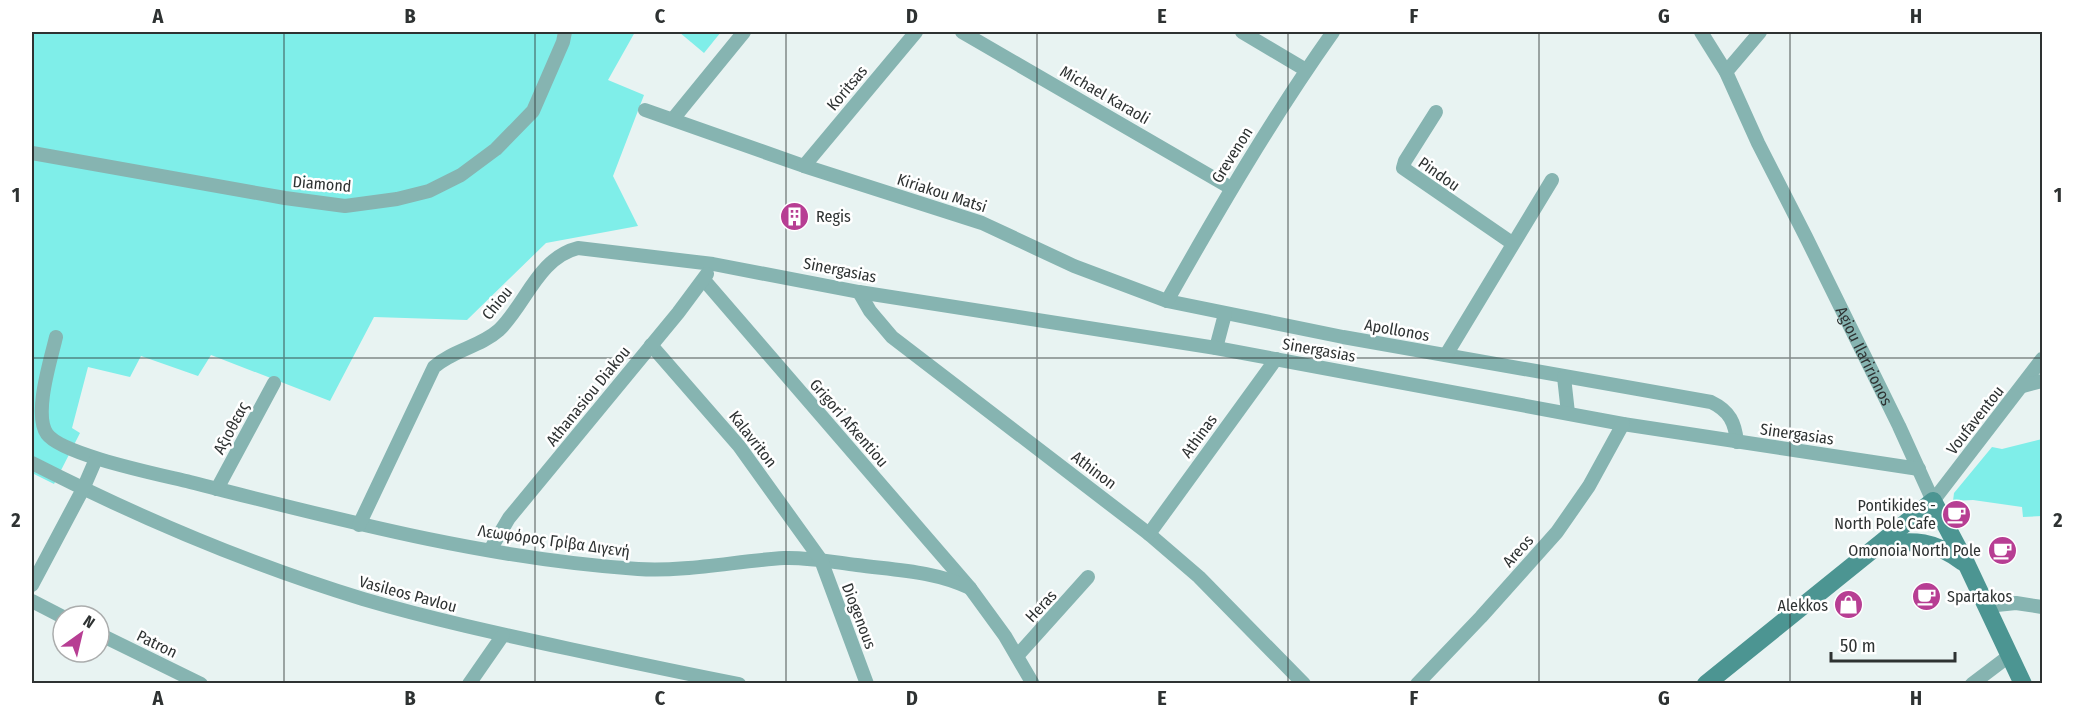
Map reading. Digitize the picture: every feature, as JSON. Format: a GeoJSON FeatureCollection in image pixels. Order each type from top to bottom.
{"type":"FeatureCollection","features":[{"type":"Feature","properties":{"kind":"street","name":"Diamond"},"geometry":{"type":"LineString","coordinates":[[32,153],[273,196],[345,206],[397,199],[429,191],[461,175],[496,149],[534,111],[565,32]]}},
{"type":"Feature","properties":{"kind":"street"},"geometry":{"type":"LineString","coordinates":[[673,118],[744,32]]}},
{"type":"Feature","properties":{"kind":"street","name":"Koritsas"},"geometry":{"type":"LineString","coordinates":[[804,166],[916,32]]}},
{"type":"Feature","properties":{"kind":"street","name":"Michael Karaoli"},"geometry":{"type":"LineString","coordinates":[[962,32],[1231,188]]}},
{"type":"Feature","properties":{"kind":"street"},"geometry":{"type":"LineString","coordinates":[[1242,32],[1306,70]]}},
{"type":"Feature","properties":{"kind":"street","name":"Grevenon"},"geometry":{"type":"LineString","coordinates":[[1167,301],[1231,188],[1306,70],[1333,32]]}},
{"type":"Feature","properties":{"kind":"street","name":"Agiou Ilaririonos"},"geometry":{"type":"LineString","coordinates":[[1701,32],[1726,72],[1758,143],[1812,248],[2023,684]]}},
{"type":"Feature","properties":{"kind":"street"},"geometry":{"type":"LineString","coordinates":[[1726,72],[1760,32]]}},
{"type":"Feature","properties":{"kind":"street","name":"Kiriakou Matsi"},"geometry":{"type":"LineString","coordinates":[[645,110],[804,166],[982,223],[1074,266],[1167,301],[1225,314]]}},
{"type":"Feature","properties":{"kind":"street","name":"Pindou"},"geometry":{"type":"LineString","coordinates":[[1436,112],[1405,161],[1403,168],[1512,243]]}},
{"type":"Feature","properties":{"kind":"street"},"geometry":{"type":"LineString","coordinates":[[1446,355],[1552,180]]}},
{"type":"Feature","properties":{"kind":"street","name":"Chiou"},"geometry":{"type":"LineString","coordinates":[[359,525],[434,366],[491,336],[499,329],[558,255],[578,248],[591,248],[713,264]]}},
{"type":"Feature","properties":{"kind":"street","name":"Sinergasias"},"geometry":{"type":"LineString","coordinates":[[713,264],[859,292],[1216,348],[1623,424],[1919,469]]}},
{"type":"Feature","properties":{"kind":"street","name":"Athanasiou Diakou"},"geometry":{"type":"LineString","coordinates":[[490,550],[509,518],[704,280],[713,264]]}},
{"type":"Feature","properties":{"kind":"street","name":"Grigori Afxentiou"},"geometry":{"type":"LineString","coordinates":[[704,280],[970,588]]}},
{"type":"Feature","properties":{"kind":"street","name":"Athinon"},"geometry":{"type":"LineString","coordinates":[[859,292],[878,323],[892,337],[1149,534],[1199,577],[1304,684]]}},
{"type":"Feature","properties":{"kind":"street"},"geometry":{"type":"LineString","coordinates":[[1216,348],[1225,314]]}},
{"type":"Feature","properties":{"kind":"street","name":"Apollonos"},"geometry":{"type":"LineString","coordinates":[[1225,314],[1711,402],[1724,410],[1732,419],[1737,442]]}},
{"type":"Feature","properties":{"kind":"street","name":"Λεωφόρος Γρίβα Διγενή"},"geometry":{"type":"LineString","coordinates":[[56,337],[43,397],[42,411],[46,432],[54,440],[96,459],[359,525],[490,550],[604,567],[640,569],[703,566],[787,558],[821,560],[942,576],[970,588],[987,609],[1033,684]]}},
{"type":"Feature","properties":{"kind":"street","name":"Kalavriton"},"geometry":{"type":"LineString","coordinates":[[651,345],[739,446],[821,560]]}},
{"type":"Feature","properties":{"kind":"street","name":"Voufaventou"},"geometry":{"type":"LineString","coordinates":[[1933,501],[2043,358]]}},
{"type":"Feature","properties":{"kind":"street","name":"Athinas"},"geometry":{"type":"LineString","coordinates":[[1149,534],[1276,359]]}},
{"type":"Feature","properties":{"kind":"street"},"geometry":{"type":"LineString","coordinates":[[1564,377],[1568,413]]}},
{"type":"Feature","properties":{"kind":"street"},"geometry":{"type":"LineString","coordinates":[[2023,386],[2043,381]]}},
{"type":"Feature","properties":{"kind":"street","name":"Αξιοθεας"},"geometry":{"type":"LineString","coordinates":[[217,489],[274,383]]}},
{"type":"Feature","properties":{"kind":"street","name":"Areos"},"geometry":{"type":"LineString","coordinates":[[1417,684],[1557,532],[1589,486],[1623,424]]}},
{"type":"Feature","properties":{"kind":"street"},"geometry":{"type":"LineString","coordinates":[[32,585],[83,489],[96,459]]}},
{"type":"Feature","properties":{"kind":"street","name":"Vasileos Pavlou"},"geometry":{"type":"LineString","coordinates":[[32,463],[168,528],[336,590],[407,612],[695,680],[739,684]]}},
{"type":"Feature","properties":{"kind":"street"},"geometry":{"type":"LineString","coordinates":[[1706,684],[1933,501]]}},
{"type":"Feature","properties":{"kind":"street"},"geometry":{"type":"LineString","coordinates":[[1879,545],[1919,541],[1943,549],[1967,565]]}},
{"type":"Feature","properties":{"kind":"street","name":"Diogenous"},"geometry":{"type":"LineString","coordinates":[[821,560],[867,684]]}},
{"type":"Feature","properties":{"kind":"street","name":"Heras"},"geometry":{"type":"LineString","coordinates":[[1017,656],[1088,577]]}},
{"type":"Feature","properties":{"kind":"street"},"geometry":{"type":"LineString","coordinates":[[32,601],[51,611]]}},
{"type":"Feature","properties":{"kind":"street"},"geometry":{"type":"LineString","coordinates":[[1987,606],[2016,603],[2043,607]]}},
{"type":"Feature","properties":{"kind":"street"},"geometry":{"type":"LineString","coordinates":[[469,684],[503,635]]}},
{"type":"Feature","properties":{"kind":"street","name":"Patron"},"geometry":{"type":"LineString","coordinates":[[111,640],[192,682]]}},
{"type":"Feature","properties":{"kind":"street"},"geometry":{"type":"LineString","coordinates":[[1972,684],[2009,656]]}},
{"type":"Feature","properties":{"kind":"shaded area"},"geometry":{"type":"Polygon","coordinates":[[[32,32],[635,32],[608,80],[644,95],[613,176],[638,226],[546,243],[467,320],[374,317],[330,401],[211,355],[198,376],[141,356],[130,377],[88,367],[72,428],[80,433],[54,484],[32,473],[32,32]]]}},
{"type":"Feature","properties":{"kind":"shaded area"},"geometry":{"type":"Polygon","coordinates":[[[679,32],[721,32],[704,53],[679,32]]]}},
{"type":"Feature","properties":{"kind":"shaded area"},"geometry":{"type":"Polygon","coordinates":[[[2042,439],[2042,516],[2023,517],[2022,507],[1973,500],[1953,501],[1954,493],[1992,447],[2002,449],[2042,439]]]}},
{"type":"Feature","properties":{"kind":"place","name":"Regis"},"geometry":{"type":"Point","coordinates":[795,216]}},
{"type":"Feature","properties":{"kind":"place","name":"Pontikides - North Pole Cafe"},"geometry":{"type":"Point","coordinates":[1957,514]}},
{"type":"Feature","properties":{"kind":"place","name":"Omonoia North Pole"},"geometry":{"type":"Point","coordinates":[2002,550]}},
{"type":"Feature","properties":{"kind":"place","name":"Spartakos"},"geometry":{"type":"Point","coordinates":[1926,596]}},
{"type":"Feature","properties":{"kind":"place","name":"Alekkos"},"geometry":{"type":"Point","coordinates":[1849,605]}}]}
